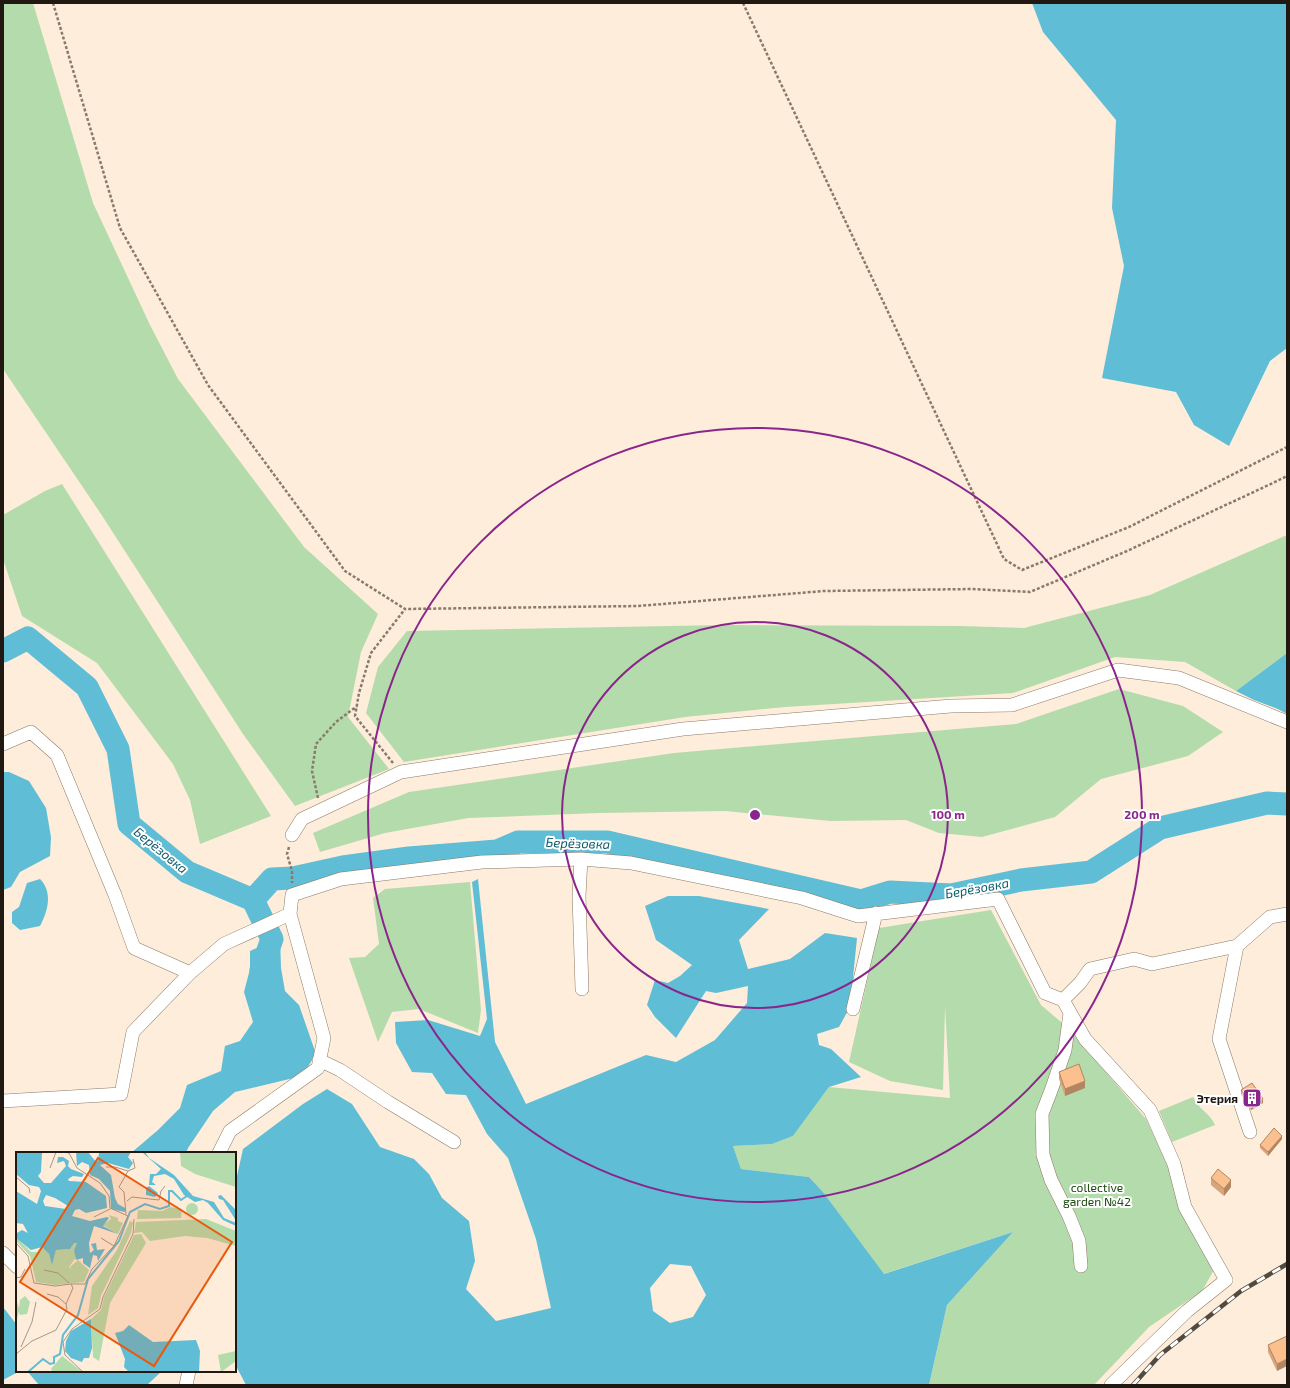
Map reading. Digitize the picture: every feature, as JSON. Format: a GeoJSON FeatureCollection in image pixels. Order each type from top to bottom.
{"type":"FeatureCollection","features":[{"type":"Feature","properties":{"kind":"street"},"geometry":{"type":"LineString","coordinates":[[292,835],[302,819],[401,772],[683,729],[951,706],[1012,705],[1118,670],[1179,678],[1287,722]]}},
{"type":"Feature","properties":{"kind":"street"},"geometry":{"type":"LineString","coordinates":[[3,744],[31,732],[57,755],[115,895],[134,948],[190,973]]}},
{"type":"Feature","properties":{"kind":"street"},"geometry":{"type":"LineString","coordinates":[[581,859],[579,896],[582,989]]}},
{"type":"Feature","properties":{"kind":"street"},"geometry":{"type":"LineString","coordinates":[[220,1152],[230,1131],[318,1068],[324,1038],[290,914],[292,895],[341,879],[482,862],[581,859],[631,863],[802,898],[858,916],[998,899],[1045,993],[1063,1000],[1085,1039],[1150,1110],[1174,1164],[1185,1207],[1226,1280],[1187,1311],[1111,1385]]}},
{"type":"Feature","properties":{"kind":"street"},"geometry":{"type":"LineString","coordinates":[[3,1101],[121,1094],[133,1032],[190,973],[224,944],[290,914]]}},
{"type":"Feature","properties":{"kind":"street"},"geometry":{"type":"LineString","coordinates":[[853,1009],[876,914]]}},
{"type":"Feature","properties":{"kind":"street"},"geometry":{"type":"LineString","coordinates":[[1063,1000],[1080,983],[1090,969],[1134,959],[1152,964],[1237,946],[1270,917],[1287,914]]}},
{"type":"Feature","properties":{"kind":"street"},"geometry":{"type":"LineString","coordinates":[[1237,946],[1219,1039],[1250,1132]]}},
{"type":"Feature","properties":{"kind":"street"},"geometry":{"type":"LineString","coordinates":[[1070,1013],[1065,1050],[1042,1114],[1043,1155],[1051,1180],[1069,1216],[1079,1241],[1081,1266]]}},
{"type":"Feature","properties":{"kind":"street"},"geometry":{"type":"LineString","coordinates":[[320,1060],[340,1070],[388,1102],[454,1142]]}},
{"type":"Feature","properties":{"kind":"street"},"geometry":{"type":"LineString","coordinates":[[3,1252],[16,1266]]}},
{"type":"Feature","properties":{"kind":"street"},"geometry":{"type":"LineString","coordinates":[[186,1385],[189,1372]]}},
{"type":"Feature","properties":{"kind":"path"},"geometry":{"type":"LineString","coordinates":[[53,3],[120,228],[208,385],[345,571],[405,609],[638,606],[824,591],[973,589],[1030,592],[1126,551],[1273,484],[1287,476]]}},
{"type":"Feature","properties":{"kind":"path"},"geometry":{"type":"LineString","coordinates":[[743,3],[1004,559],[1022,570],[1130,527],[1287,447]]}},
{"type":"Feature","properties":{"kind":"path"},"geometry":{"type":"LineString","coordinates":[[401,772],[355,716],[371,653],[405,609]]}},
{"type":"Feature","properties":{"kind":"path"},"geometry":{"type":"LineString","coordinates":[[319,811],[312,771],[316,744],[336,722],[357,705]]}},
{"type":"Feature","properties":{"kind":"path"},"geometry":{"type":"LineString","coordinates":[[292,835],[287,854],[292,871],[292,886]]}},
{"type":"Feature","properties":{"kind":"green space"},"geometry":{"type":"Polygon","coordinates":[[[3,3],[33,3],[93,203],[150,325],[178,379],[304,547],[378,614],[361,652],[348,717],[389,769],[295,806],[243,734],[101,514],[3,369],[3,3]]]}},
{"type":"Feature","properties":{"kind":"green space"},"geometry":{"type":"Polygon","coordinates":[[[62,484],[271,816],[200,844],[190,800],[173,764],[97,663],[22,616],[3,559],[3,515],[45,491],[62,484]]]}},
{"type":"Feature","properties":{"kind":"green space"},"geometry":{"type":"Polygon","coordinates":[[[1287,535],[1287,653],[1236,691],[1185,662],[1115,657],[1013,693],[785,707],[685,717],[404,762],[366,713],[378,667],[407,631],[724,625],[960,626],[1024,628],[1150,595],[1287,535]]]}},
{"type":"Feature","properties":{"kind":"green space"},"geometry":{"type":"Polygon","coordinates":[[[1119,689],[1183,706],[1223,732],[1188,756],[1101,779],[1055,817],[982,837],[939,833],[906,820],[831,821],[725,811],[598,813],[468,818],[385,833],[320,852],[313,833],[409,792],[674,753],[1016,724],[1119,689]]]}},
{"type":"Feature","properties":{"kind":"green space"},"geometry":{"type":"Polygon","coordinates":[[[470,882],[481,1010],[478,1033],[419,1009],[392,1012],[378,1042],[349,958],[365,957],[379,944],[373,898],[385,889],[470,882]]]}},
{"type":"Feature","properties":{"kind":"green space","name":"collective garden №42"},"geometry":{"type":"Polygon","coordinates":[[[991,910],[1041,1005],[1068,1028],[1146,1119],[1167,1164],[1177,1200],[1215,1268],[1202,1291],[1149,1327],[1094,1385],[929,1385],[947,1305],[1013,1232],[883,1274],[823,1192],[809,1177],[741,1169],[733,1146],[772,1144],[793,1136],[829,1087],[950,1098],[945,1006],[943,1090],[890,1081],[849,1062],[879,928],[991,910]]]}},
{"type":"Feature","properties":{"kind":"green space"},"geometry":{"type":"Polygon","coordinates":[[[1193,1097],[1215,1125],[1172,1142],[1159,1111],[1193,1097]]]}},
{"type":"Feature","properties":{"kind":"water"},"geometry":{"type":"Polygon","coordinates":[[[1032,3],[1287,3],[1287,348],[1270,361],[1229,446],[1194,425],[1176,392],[1102,378],[1124,266],[1112,208],[1116,120],[1043,32],[1032,3]]]}},
{"type":"Feature","properties":{"kind":"water"},"geometry":{"type":"Polygon","coordinates":[[[1287,653],[1287,714],[1236,691],[1287,653]]]}},
{"type":"Feature","properties":{"kind":"water"},"geometry":{"type":"Polygon","coordinates":[[[3,772],[9,772],[29,781],[46,808],[51,837],[50,856],[20,872],[11,887],[3,890],[3,772]]]}},
{"type":"Feature","properties":{"kind":"water"},"geometry":{"type":"Polygon","coordinates":[[[40,879],[47,890],[48,896],[45,914],[40,926],[20,930],[12,923],[12,912],[19,907],[27,883],[40,879]]]}},
{"type":"Feature","properties":{"kind":"water"},"geometry":{"type":"Polygon","coordinates":[[[478,879],[495,1042],[526,1104],[646,1055],[676,1062],[715,1040],[747,1003],[748,986],[716,993],[706,991],[676,1038],[655,1017],[647,1005],[655,980],[668,983],[680,976],[692,965],[656,940],[645,906],[668,896],[699,896],[769,909],[739,940],[748,969],[790,959],[825,933],[857,938],[850,1007],[839,1027],[817,1034],[819,1045],[831,1049],[861,1077],[829,1087],[793,1136],[772,1144],[733,1146],[741,1169],[809,1177],[823,1192],[884,1274],[1013,1232],[947,1305],[929,1385],[246,1385],[236,1366],[236,1180],[243,1149],[303,1104],[327,1089],[352,1104],[380,1147],[414,1159],[429,1174],[442,1198],[469,1221],[475,1261],[466,1289],[496,1321],[551,1308],[536,1239],[508,1158],[487,1134],[466,1095],[446,1094],[432,1073],[412,1072],[396,1043],[395,1022],[428,1020],[480,1036],[487,1019],[472,882],[478,879]],[[670,1264],[650,1288],[653,1311],[670,1323],[693,1317],[706,1295],[691,1266],[670,1264]]]}},
{"type":"Feature","properties":{"kind":"water"},"geometry":{"type":"Polygon","coordinates":[[[280,937],[281,968],[285,991],[299,1005],[316,1054],[302,1076],[235,1092],[213,1111],[186,1152],[132,1152],[158,1130],[180,1108],[187,1085],[221,1071],[225,1046],[240,1041],[253,1022],[244,992],[250,969],[250,951],[280,937]]]}},
{"type":"Feature","properties":{"kind":"water"},"geometry":{"type":"Polygon","coordinates":[[[3,1307],[16,1324],[16,1372],[18,1372],[3,1380],[3,1307]]]}},
{"type":"Feature","properties":{"kind":"water"},"geometry":{"type":"Polygon","coordinates":[[[28,1372],[161,1372],[147,1385],[39,1385],[28,1372]]]}},
{"type":"Feature","properties":{"kind":"building"},"geometry":{"type":"Polygon","coordinates":[[[1079,1064],[1085,1081],[1065,1089],[1059,1072],[1079,1064]]]}},
{"type":"Feature","properties":{"kind":"building","name":"Этерия"},"geometry":{"type":"Polygon","coordinates":[[[1252,1083],[1263,1099],[1251,1106],[1241,1090],[1252,1083]]]}},
{"type":"Feature","properties":{"kind":"building"},"geometry":{"type":"Polygon","coordinates":[[[1274,1128],[1282,1136],[1268,1152],[1260,1145],[1274,1128]]]}},
{"type":"Feature","properties":{"kind":"building"},"geometry":{"type":"Polygon","coordinates":[[[1218,1169],[1231,1180],[1224,1189],[1211,1178],[1218,1169]]]}},
{"type":"Feature","properties":{"kind":"building"},"geometry":{"type":"Polygon","coordinates":[[[1287,1336],[1287,1359],[1277,1364],[1268,1345],[1287,1336]]]}},
{"type":"Feature","properties":{"kind":"waterway","name":"Берёзовка"},"geometry":{"type":"LineString","coordinates":[[3,651],[28,638],[87,687],[118,749],[129,824],[187,872],[253,900],[272,879],[293,878],[343,867],[409,858],[497,851],[518,842],[607,842],[861,901],[890,892],[951,895],[1021,880],[1091,872],[1160,828],[1267,803],[1287,804]]}},
{"type":"Feature","properties":{"kind":"waterway"},"geometry":{"type":"LineString","coordinates":[[253,900],[272,939],[261,970]]}},
{"type":"Feature","properties":{"kind":"railway"},"geometry":{"type":"LineString","coordinates":[[1133,1385],[1160,1355],[1241,1291],[1287,1264]]}},
{"type":"Feature","properties":{"kind":"place","name":"Этерия"},"geometry":{"type":"Point","coordinates":[1252,1098]}}]}
